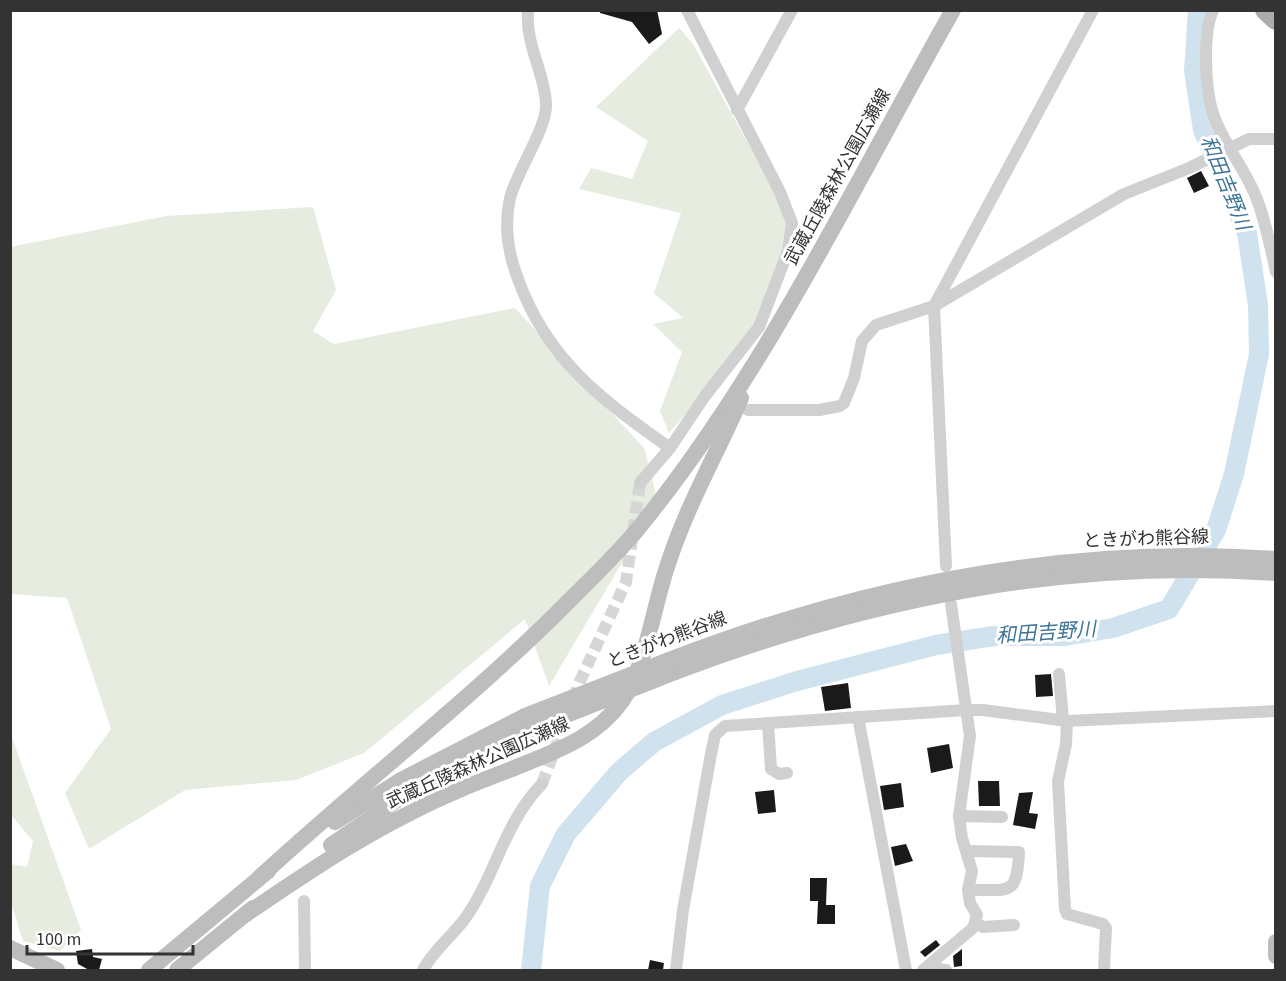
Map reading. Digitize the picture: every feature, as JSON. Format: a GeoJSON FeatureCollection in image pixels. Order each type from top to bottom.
{"type":"FeatureCollection","features":[{"type":"Feature","properties":{"kind":"main road","name":"武蔵丘陵森林公園広瀬線"},"geometry":{"type":"LineString","coordinates":[[260,877],[317,824],[414,744],[526,645],[636,531],[667,491],[757,361],[953,10]]}},
{"type":"Feature","properties":{"kind":"main road"},"geometry":{"type":"LineString","coordinates":[[1265,10],[1275,20]]}},
{"type":"Feature","properties":{"kind":"main road","name":"武蔵丘陵森林公園広瀬線"},"geometry":{"type":"LineString","coordinates":[[246,914],[357,840],[451,794],[567,747],[584,737],[614,711],[628,693],[668,564],[700,481],[733,417],[757,361]]}},
{"type":"Feature","properties":{"kind":"main road","name":"ときがわ熊谷線"},"geometry":{"type":"LineString","coordinates":[[149,970],[213,919],[260,877],[377,794],[435,761],[672,666],[796,629],[940,593],[1147,563],[1241,563],[1275,559]]}},
{"type":"Feature","properties":{"kind":"main road","name":"ときがわ熊谷線"},"geometry":{"type":"LineString","coordinates":[[1241,563],[1275,573]]}},
{"type":"Feature","properties":{"kind":"main road","name":"ときがわ熊谷線"},"geometry":{"type":"LineString","coordinates":[[177,970],[302,867],[379,811],[528,723]]}},
{"type":"Feature","properties":{"kind":"main road"},"geometry":{"type":"LineString","coordinates":[[1275,942],[1275,956]]}},
{"type":"Feature","properties":{"kind":"main road"},"geometry":{"type":"LineString","coordinates":[[10,948],[57,970]]}},
{"type":"Feature","properties":{"kind":"street"},"geometry":{"type":"LineString","coordinates":[[528,10],[527,27],[546,104],[543,119],[510,200],[507,239],[515,271],[528,307],[561,359],[606,403],[670,448]]}},
{"type":"Feature","properties":{"kind":"street"},"geometry":{"type":"LineString","coordinates":[[640,483],[670,448],[705,396],[759,327],[789,251],[792,223],[780,192],[687,10]]}},
{"type":"Feature","properties":{"kind":"street"},"geometry":{"type":"LineString","coordinates":[[737,110],[792,10]]}},
{"type":"Feature","properties":{"kind":"street"},"geometry":{"type":"LineString","coordinates":[[946,566],[934,306],[1053,80],[1093,10]]}},
{"type":"Feature","properties":{"kind":"street"},"geometry":{"type":"LineString","coordinates":[[1213,10],[1209,20],[1208,86],[1215,119],[1255,194],[1275,272]]}},
{"type":"Feature","properties":{"kind":"street"},"geometry":{"type":"LineString","coordinates":[[748,410],[819,410],[840,406],[844,403],[854,378],[862,340],[876,325],[934,306],[1124,194],[1189,168],[1249,139],[1275,139]]}},
{"type":"Feature","properties":{"kind":"street"},"geometry":{"type":"LineString","coordinates":[[705,396],[719,400]]}},
{"type":"Feature","properties":{"kind":"street"},"geometry":{"type":"LineString","coordinates":[[925,969],[974,928],[977,915],[970,903],[968,890],[972,871],[959,816],[970,736],[951,604]]}},
{"type":"Feature","properties":{"kind":"street"},"geometry":{"type":"LineString","coordinates":[[1059,674],[1066,744],[1058,781],[1065,909],[1067,914],[1103,924],[1106,928],[1104,970]]}},
{"type":"Feature","properties":{"kind":"street"},"geometry":{"type":"LineString","coordinates":[[676,970],[691,858],[715,735],[725,726],[966,710],[1065,720],[1275,711]]}},
{"type":"Feature","properties":{"kind":"street"},"geometry":{"type":"LineString","coordinates":[[858,717],[906,970]]}},
{"type":"Feature","properties":{"kind":"street"},"geometry":{"type":"LineString","coordinates":[[768,723],[771,768],[779,774],[787,773]]}},
{"type":"Feature","properties":{"kind":"street"},"geometry":{"type":"LineString","coordinates":[[423,970],[445,939],[464,921],[520,810],[542,784]]}},
{"type":"Feature","properties":{"kind":"street"},"geometry":{"type":"LineString","coordinates":[[959,816],[1002,817]]}},
{"type":"Feature","properties":{"kind":"street"},"geometry":{"type":"LineString","coordinates":[[966,851],[1019,852],[1018,878],[1014,886],[1004,890],[968,890]]}},
{"type":"Feature","properties":{"kind":"street"},"geometry":{"type":"LineString","coordinates":[[304,901],[305,970]]}},
{"type":"Feature","properties":{"kind":"street"},"geometry":{"type":"LineString","coordinates":[[976,923],[984,927],[1014,925]]}},
{"type":"Feature","properties":{"kind":"street"},"geometry":{"type":"LineString","coordinates":[[925,969],[946,970]]}},
{"type":"Feature","properties":{"kind":"shaded area"},"geometry":{"type":"Polygon","coordinates":[[[679,28],[693,44],[792,223],[747,343],[669,433],[660,411],[682,352],[653,324],[683,318],[654,293],[681,213],[579,189],[591,168],[632,179],[648,141],[596,107],[679,28]]]}},
{"type":"Feature","properties":{"kind":"shaded area"},"geometry":{"type":"Polygon","coordinates":[[[313,207],[336,290],[313,331],[334,344],[515,308],[644,448],[658,502],[549,686],[525,619],[364,753],[296,780],[185,790],[89,849],[65,793],[111,729],[67,598],[11,594],[10,247],[166,216],[313,207]]]}},
{"type":"Feature","properties":{"kind":"shaded area"},"geometry":{"type":"Polygon","coordinates":[[[11,735],[81,930],[60,951],[23,941],[11,903],[11,864],[27,867],[33,841],[11,815],[11,735]]]}},
{"type":"Feature","properties":{"kind":"building"},"geometry":{"type":"Polygon","coordinates":[[[600,10],[657,10],[662,34],[649,44],[632,22],[600,13],[600,10]]]}},
{"type":"Feature","properties":{"kind":"building"},"geometry":{"type":"Polygon","coordinates":[[[1201,171],[1209,186],[1194,193],[1187,178],[1201,171]]]}},
{"type":"Feature","properties":{"kind":"building"},"geometry":{"type":"Polygon","coordinates":[[[1051,674],[1053,696],[1036,697],[1035,675],[1051,674]]]}},
{"type":"Feature","properties":{"kind":"building"},"geometry":{"type":"Polygon","coordinates":[[[848,683],[851,708],[825,711],[821,687],[848,683]]]}},
{"type":"Feature","properties":{"kind":"building"},"geometry":{"type":"Polygon","coordinates":[[[949,744],[953,768],[931,773],[927,748],[949,744]]]}},
{"type":"Feature","properties":{"kind":"building"},"geometry":{"type":"Polygon","coordinates":[[[978,781],[999,781],[1000,806],[979,806],[978,781]]]}},
{"type":"Feature","properties":{"kind":"building"},"geometry":{"type":"Polygon","coordinates":[[[901,783],[904,807],[884,810],[880,786],[901,783]]]}},
{"type":"Feature","properties":{"kind":"building"},"geometry":{"type":"Polygon","coordinates":[[[774,790],[776,812],[758,814],[755,792],[774,790]]]}},
{"type":"Feature","properties":{"kind":"building"},"geometry":{"type":"Polygon","coordinates":[[[1033,792],[1029,813],[1038,814],[1035,829],[1013,825],[1019,793],[1033,792]]]}},
{"type":"Feature","properties":{"kind":"building"},"geometry":{"type":"Polygon","coordinates":[[[906,844],[913,861],[895,866],[891,847],[906,844]]]}},
{"type":"Feature","properties":{"kind":"building"},"geometry":{"type":"Polygon","coordinates":[[[810,878],[827,878],[826,905],[835,905],[835,924],[817,924],[818,901],[810,901],[810,878]]]}},
{"type":"Feature","properties":{"kind":"building"},"geometry":{"type":"Polygon","coordinates":[[[936,940],[940,945],[925,957],[920,952],[936,940]]]}},
{"type":"Feature","properties":{"kind":"building"},"geometry":{"type":"Polygon","coordinates":[[[92,949],[93,957],[102,959],[99,970],[89,970],[78,964],[76,951],[92,949]]]}},
{"type":"Feature","properties":{"kind":"building"},"geometry":{"type":"Polygon","coordinates":[[[962,949],[962,966],[954,967],[953,956],[962,949]]]}},
{"type":"Feature","properties":{"kind":"building"},"geometry":{"type":"Polygon","coordinates":[[[650,960],[664,963],[663,970],[648,970],[650,960]]]}},
{"type":"Feature","properties":{"kind":"waterway","name":"和田吉野川"},"geometry":{"type":"LineString","coordinates":[[531,970],[540,886],[566,834],[619,772],[654,742],[722,705],[797,681],[936,645],[994,636],[1065,636],[1113,628],[1169,609],[1216,530],[1234,474],[1259,354],[1258,305],[1247,233],[1203,130],[1194,71],[1198,10]]}},
{"type":"Feature","properties":{"kind":"tunnel"},"geometry":{"type":"LineString","coordinates":[[542,784],[580,681],[626,582],[640,483]]}}]}
